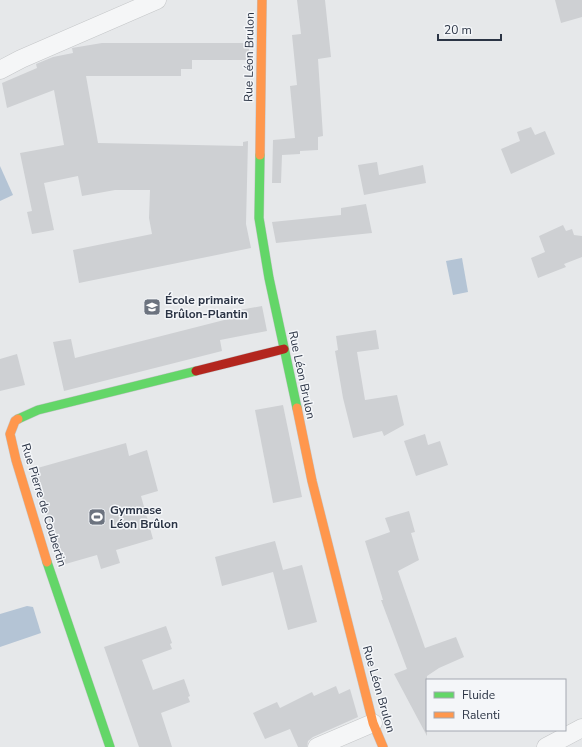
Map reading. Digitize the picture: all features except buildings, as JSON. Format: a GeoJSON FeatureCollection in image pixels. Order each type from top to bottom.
{"type":"FeatureCollection","features":[{"type":"Feature","properties":{"kind":"street"},"geometry":{"type":"LineString","coordinates":[[0,70],[21,59],[157,0]]}},
{"type":"Feature","properties":{"kind":"street","name":"Rue Léon Brulon"},"geometry":{"type":"LineString","coordinates":[[262,0],[259,218],[284,349],[312,482],[373,723],[383,747]]}},
{"type":"Feature","properties":{"kind":"street","name":"Rue Pierre de Coubertin"},"geometry":{"type":"LineString","coordinates":[[110,747],[43,549],[16,460],[10,434],[15,421],[38,410],[284,349]]}},
{"type":"Feature","properties":{"kind":"street"},"geometry":{"type":"LineString","coordinates":[[317,747],[373,723]]}},
{"type":"Feature","properties":{"kind":"street"},"geometry":{"type":"LineString","coordinates":[[546,747],[582,728]]}},
{"type":"Feature","properties":{"kind":"water"},"geometry":{"type":"Polygon","coordinates":[[[0,166],[13,195],[0,201],[0,166]]]}},
{"type":"Feature","properties":{"kind":"water"},"geometry":{"type":"Polygon","coordinates":[[[462,258],[468,292],[453,295],[446,261],[462,258]]]}},
{"type":"Feature","properties":{"kind":"water"},"geometry":{"type":"Polygon","coordinates":[[[27,606],[33,607],[41,633],[0,647],[0,614],[27,606]]]}},
{"type":"Feature","properties":{"kind":"traffic: fast"},"geometry":{"type":"LineString","coordinates":[[260,155],[259,218],[269,278],[297,408]]}},
{"type":"Feature","properties":{"kind":"traffic: fast"},"geometry":{"type":"LineString","coordinates":[[18,419],[38,410],[196,371]]}},
{"type":"Feature","properties":{"kind":"traffic: fast"},"geometry":{"type":"LineString","coordinates":[[47,562],[110,747]]}},
{"type":"Feature","properties":{"kind":"traffic: slow"},"geometry":{"type":"LineString","coordinates":[[260,155],[262,0]]}},
{"type":"Feature","properties":{"kind":"traffic: slow"},"geometry":{"type":"LineString","coordinates":[[297,408],[312,481],[373,723],[383,747]]}},
{"type":"Feature","properties":{"kind":"traffic: slow"},"geometry":{"type":"LineString","coordinates":[[18,419],[15,421],[10,434],[16,460],[47,562]]}},
{"type":"Feature","properties":{"kind":"traffic: jam"},"geometry":{"type":"LineString","coordinates":[[196,371],[284,349]]}},
{"type":"Feature","properties":{"kind":"place","name":"École primaire Brûlon-Plantin"},"geometry":{"type":"Point","coordinates":[152,307]}},
{"type":"Feature","properties":{"kind":"place","name":"Gymnase Léon Brûlon"},"geometry":{"type":"Point","coordinates":[97,517]}}]}
